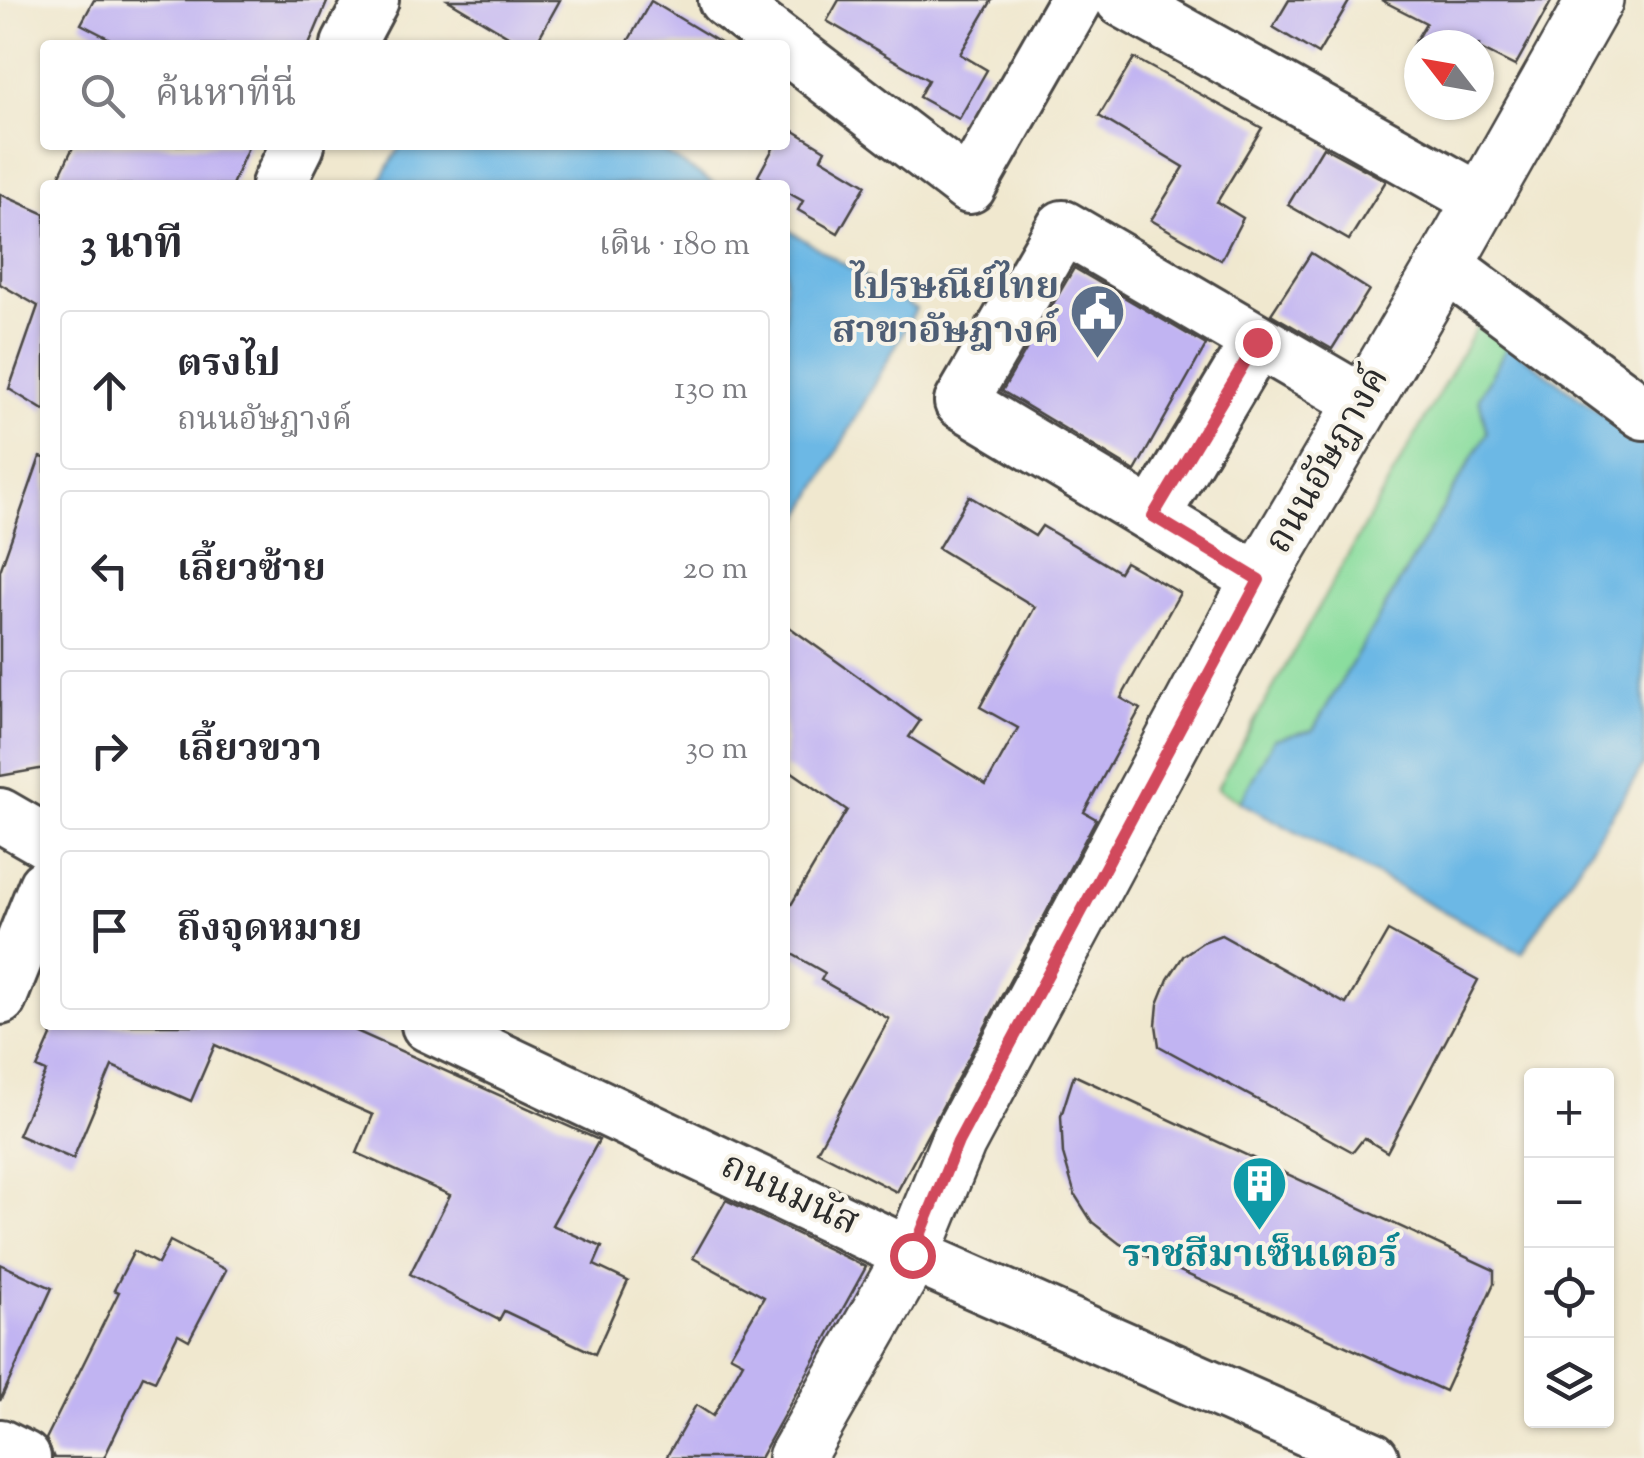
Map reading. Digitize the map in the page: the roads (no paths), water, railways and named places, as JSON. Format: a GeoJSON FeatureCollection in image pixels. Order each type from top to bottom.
{"type":"FeatureCollection","features":[{"type":"Feature","properties":{"kind":"main road","name":"ถนนอัษฎางค์"},"geometry":{"type":"LineString","coordinates":[[796,1458],[912,1255],[958,1142],[1259,580],[1445,265],[1595,0]]}},
{"type":"Feature","properties":{"kind":"street"},"geometry":{"type":"LineString","coordinates":[[351,40],[372,0]]}},
{"type":"Feature","properties":{"kind":"street"},"geometry":{"type":"LineString","coordinates":[[725,0],[777,40]]}},
{"type":"Feature","properties":{"kind":"street"},"geometry":{"type":"LineString","coordinates":[[790,50],[969,187],[1076,0]]}},
{"type":"Feature","properties":{"kind":"street"},"geometry":{"type":"LineString","coordinates":[[1122,0],[1482,201]]}},
{"type":"Feature","properties":{"kind":"street"},"geometry":{"type":"LineString","coordinates":[[280,180],[296,150]]}},
{"type":"Feature","properties":{"kind":"street"},"geometry":{"type":"LineString","coordinates":[[1259,580],[961,402],[1063,227],[1363,402]]}},
{"type":"Feature","properties":{"kind":"street"},"geometry":{"type":"LineString","coordinates":[[1445,265],[1644,413]]}},
{"type":"Feature","properties":{"kind":"street"},"geometry":{"type":"LineString","coordinates":[[1153,516],[1257,342]]}},
{"type":"Feature","properties":{"kind":"street"},"geometry":{"type":"LineString","coordinates":[[0,815],[40,839]]}},
{"type":"Feature","properties":{"kind":"street"},"geometry":{"type":"LineString","coordinates":[[0,998],[40,898]]}},
{"type":"Feature","properties":{"kind":"street","name":"ถนนมนัส"},"geometry":{"type":"LineString","coordinates":[[439,1030],[912,1255],[1372,1458]]}},
{"type":"Feature","properties":{"kind":"street"},"geometry":{"type":"LineString","coordinates":[[0,1446],[24,1458]]}},
{"type":"Feature","properties":{"kind":"water"},"geometry":{"type":"Polygon","coordinates":[[[398,150],[660,150],[708,180],[381,180],[398,150]]]}},
{"type":"Feature","properties":{"kind":"water"},"geometry":{"type":"Polygon","coordinates":[[[790,231],[916,309],[790,537],[790,231]]]}},
{"type":"Feature","properties":{"kind":"water"},"geometry":{"type":"Polygon","coordinates":[[[1508,345],[1644,445],[1644,765],[1522,953],[1240,802],[1274,739],[1313,730],[1487,433],[1479,398],[1508,345]]]}},
{"type":"Feature","properties":{"kind":"place","name":"ไปรษณีย์ไทย สาขาอัษฎางค์"},"geometry":{"type":"Point","coordinates":[1098,360]}},
{"type":"Feature","properties":{"kind":"place","name":"ราชสีมาเซ็นเตอร์"},"geometry":{"type":"Point","coordinates":[1260,1233]}}]}
